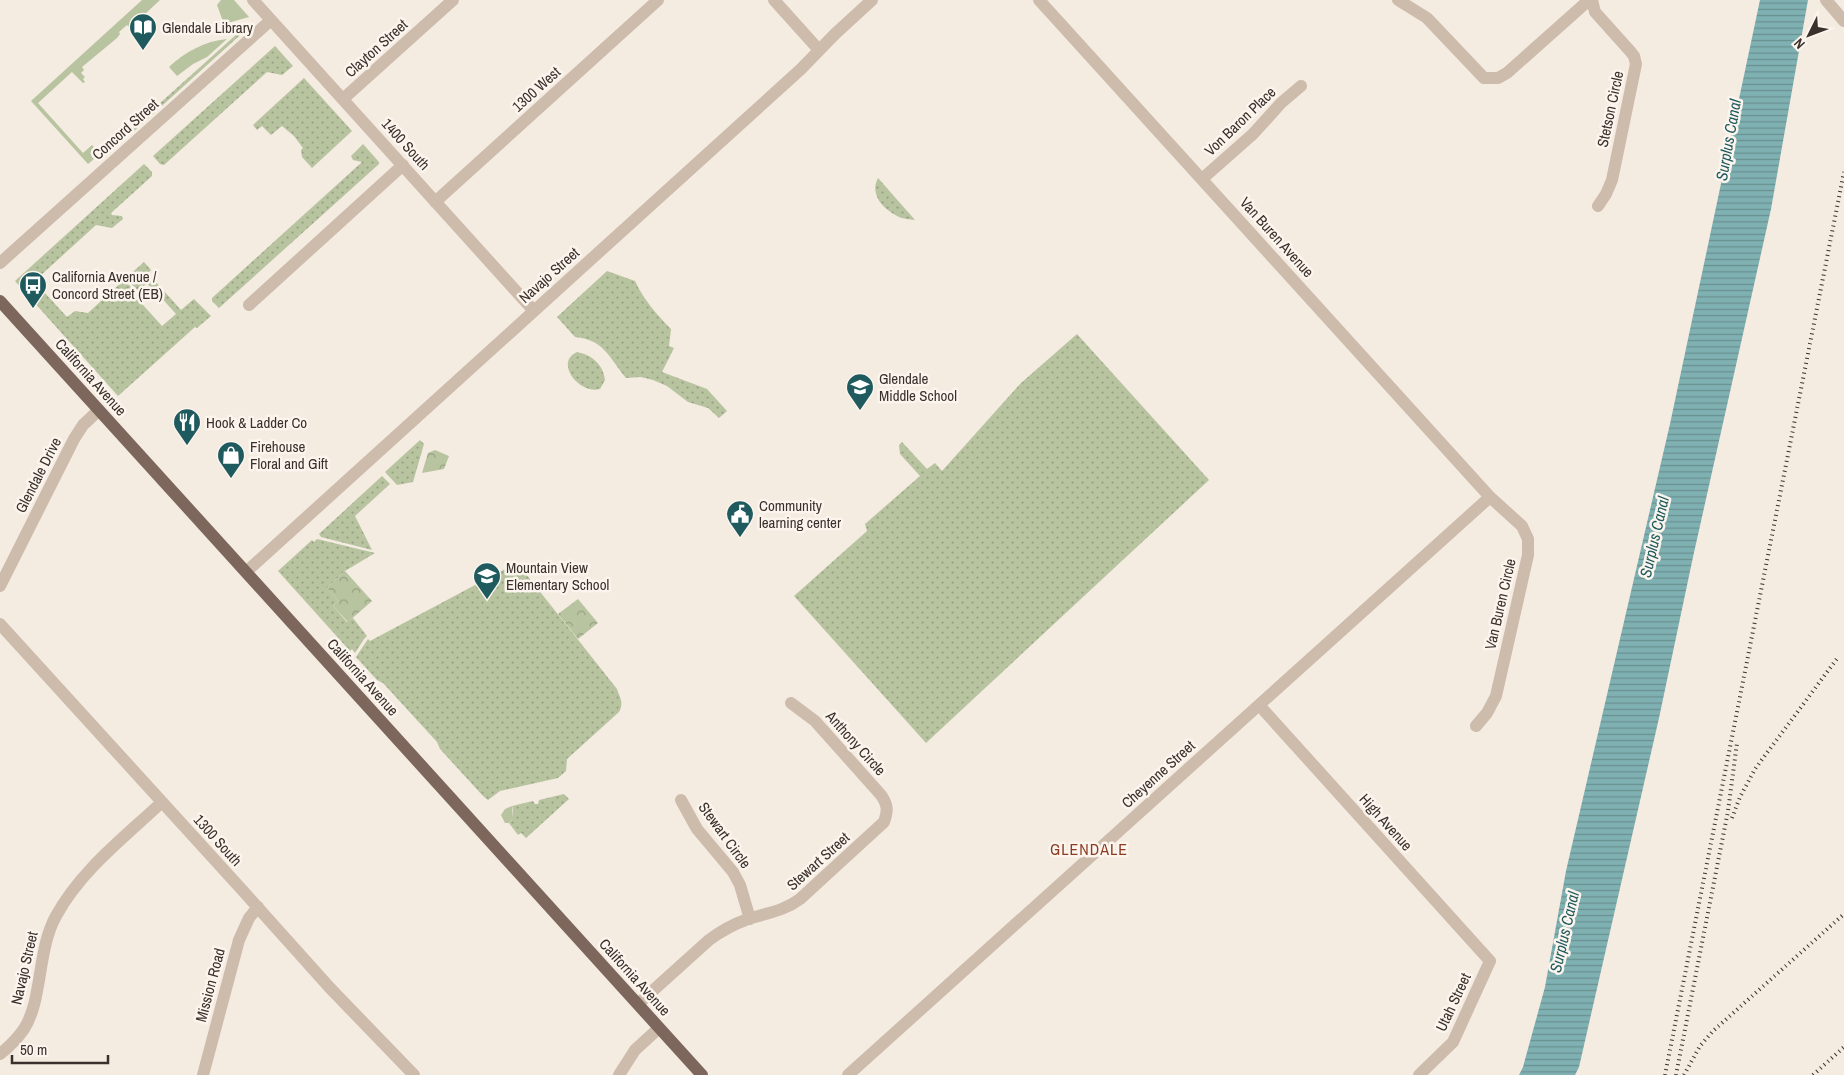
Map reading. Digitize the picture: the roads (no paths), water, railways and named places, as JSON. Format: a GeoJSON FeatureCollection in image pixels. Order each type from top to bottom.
{"type":"FeatureCollection","features":[{"type":"Feature","properties":{"kind":"main road","name":"California Avenue"},"geometry":{"type":"LineString","coordinates":[[0,301],[702,1075]]}},
{"type":"Feature","properties":{"kind":"street","name":"1400 South"},"geometry":{"type":"LineString","coordinates":[[253,0],[534,311]]}},
{"type":"Feature","properties":{"kind":"street","name":"Clayton Street"},"geometry":{"type":"LineString","coordinates":[[343,99],[453,0]]}},
{"type":"Feature","properties":{"kind":"street","name":"1300 West"},"geometry":{"type":"LineString","coordinates":[[435,202],[658,0]]}},
{"type":"Feature","properties":{"kind":"street"},"geometry":{"type":"LineString","coordinates":[[774,0],[819,50]]}},
{"type":"Feature","properties":{"kind":"street","name":"Navajo Street"},"geometry":{"type":"LineString","coordinates":[[246,572],[794,76],[872,0]]}},
{"type":"Feature","properties":{"kind":"street","name":"Van Buren Avenue"},"geometry":{"type":"LineString","coordinates":[[1040,0],[1490,497]]}},
{"type":"Feature","properties":{"kind":"street"},"geometry":{"type":"LineString","coordinates":[[1398,0],[1427,18],[1484,78],[1498,78],[1507,73],[1591,0]]}},
{"type":"Feature","properties":{"kind":"street","name":"Stetson Circle"},"geometry":{"type":"LineString","coordinates":[[1591,0],[1595,12],[1634,56],[1636,64],[1612,180],[1598,206]]}},
{"type":"Feature","properties":{"kind":"street"},"geometry":{"type":"LineString","coordinates":[[1826,1],[1844,21]]}},
{"type":"Feature","properties":{"kind":"street","name":"Concord Street"},"geometry":{"type":"LineString","coordinates":[[0,264],[271,20]]}},
{"type":"Feature","properties":{"kind":"street","name":"Von Baron Place"},"geometry":{"type":"LineString","coordinates":[[1202,179],[1253,134],[1281,103],[1301,86]]}},
{"type":"Feature","properties":{"kind":"street"},"geometry":{"type":"LineString","coordinates":[[249,305],[403,166]]}},
{"type":"Feature","properties":{"kind":"street","name":"Glendale Drive"},"geometry":{"type":"LineString","coordinates":[[0,586],[74,439],[83,425],[99,410]]}},
{"type":"Feature","properties":{"kind":"street","name":"Cheyenne Street"},"geometry":{"type":"LineString","coordinates":[[848,1075],[1490,497]]}},
{"type":"Feature","properties":{"kind":"street","name":"Van Buren Circle"},"geometry":{"type":"LineString","coordinates":[[1476,726],[1487,713],[1496,696],[1528,555],[1528,539],[1522,526],[1490,497]]}},
{"type":"Feature","properties":{"kind":"street","name":"1300 South"},"geometry":{"type":"LineString","coordinates":[[0,624],[258,907],[399,1069],[414,1075]]}},
{"type":"Feature","properties":{"kind":"street","name":"Anthony Circle"},"geometry":{"type":"LineString","coordinates":[[791,703],[815,722],[861,773],[886,803],[888,812]]}},
{"type":"Feature","properties":{"kind":"street","name":"High Avenue"},"geometry":{"type":"LineString","coordinates":[[1259,706],[1490,961]]}},
{"type":"Feature","properties":{"kind":"street","name":"Stewart Circle"},"geometry":{"type":"LineString","coordinates":[[681,800],[697,829],[733,872],[740,885],[750,919]]}},
{"type":"Feature","properties":{"kind":"street","name":"Navajo Street"},"geometry":{"type":"LineString","coordinates":[[0,1054],[25,1028],[30,1016],[45,943],[56,915],[85,874],[162,802]]}},
{"type":"Feature","properties":{"kind":"street","name":"Stewart Street"},"geometry":{"type":"LineString","coordinates":[[638,1004],[709,940],[722,931],[750,919],[789,908],[878,829],[884,822],[888,812]]}},
{"type":"Feature","properties":{"kind":"street","name":"Mission Road"},"geometry":{"type":"LineString","coordinates":[[203,1075],[239,940],[249,918],[258,907]]}},
{"type":"Feature","properties":{"kind":"street","name":"Utah Street"},"geometry":{"type":"LineString","coordinates":[[1419,1075],[1453,1042],[1490,961]]}},
{"type":"Feature","properties":{"kind":"street"},"geometry":{"type":"LineString","coordinates":[[619,1075],[635,1050],[659,1028]]}},
{"type":"Feature","properties":{"kind":"water","name":"Surplus Canal"},"geometry":{"type":"Polygon","coordinates":[[[1760,0],[1808,0],[1771,209],[1659,718],[1579,1067],[1575,1075],[1519,1075],[1523,1067],[1545,987],[1566,871],[1670,424],[1760,0]]]}},
{"type":"Feature","properties":{"kind":"railway"},"geometry":{"type":"LineString","coordinates":[[1665,1075],[1844,172]]}},
{"type":"Feature","properties":{"kind":"railway"},"geometry":{"type":"LineString","coordinates":[[1732,818],[1740,797],[1755,769],[1839,656]]}},
{"type":"Feature","properties":{"kind":"railway"},"geometry":{"type":"LineString","coordinates":[[1676,1075],[1728,811],[1737,743]]}},
{"type":"Feature","properties":{"kind":"railway"},"geometry":{"type":"LineString","coordinates":[[1684,1075],[1700,1046],[1713,1031],[1844,914]]}},
{"type":"Feature","properties":{"kind":"railway"},"geometry":{"type":"LineString","coordinates":[[1813,1075],[1844,1047]]}},
{"type":"Feature","properties":{"kind":"place","name":"Glendale Library"},"geometry":{"type":"Point","coordinates":[143,51]}},
{"type":"Feature","properties":{"kind":"place","name":"California Avenue / Concord Street (EB)"},"geometry":{"type":"Point","coordinates":[33,309]}},
{"type":"Feature","properties":{"kind":"place","name":"Glendale Middle School"},"geometry":{"type":"Point","coordinates":[860,411]}},
{"type":"Feature","properties":{"kind":"place","name":"Hook & Ladder Co"},"geometry":{"type":"Point","coordinates":[187,446]}},
{"type":"Feature","properties":{"kind":"place","name":"Firehouse Floral and Gift"},"geometry":{"type":"Point","coordinates":[231,479]}},
{"type":"Feature","properties":{"kind":"place","name":"Community learning center"},"geometry":{"type":"Point","coordinates":[740,538]}},
{"type":"Feature","properties":{"kind":"place","name":"Mountain View Elementary School"},"geometry":{"type":"Point","coordinates":[487,600]}},
{"type":"Feature","properties":{"kind":"district","name":"GLENDALE"},"geometry":{"type":"Point","coordinates":[1089,849]}}]}
